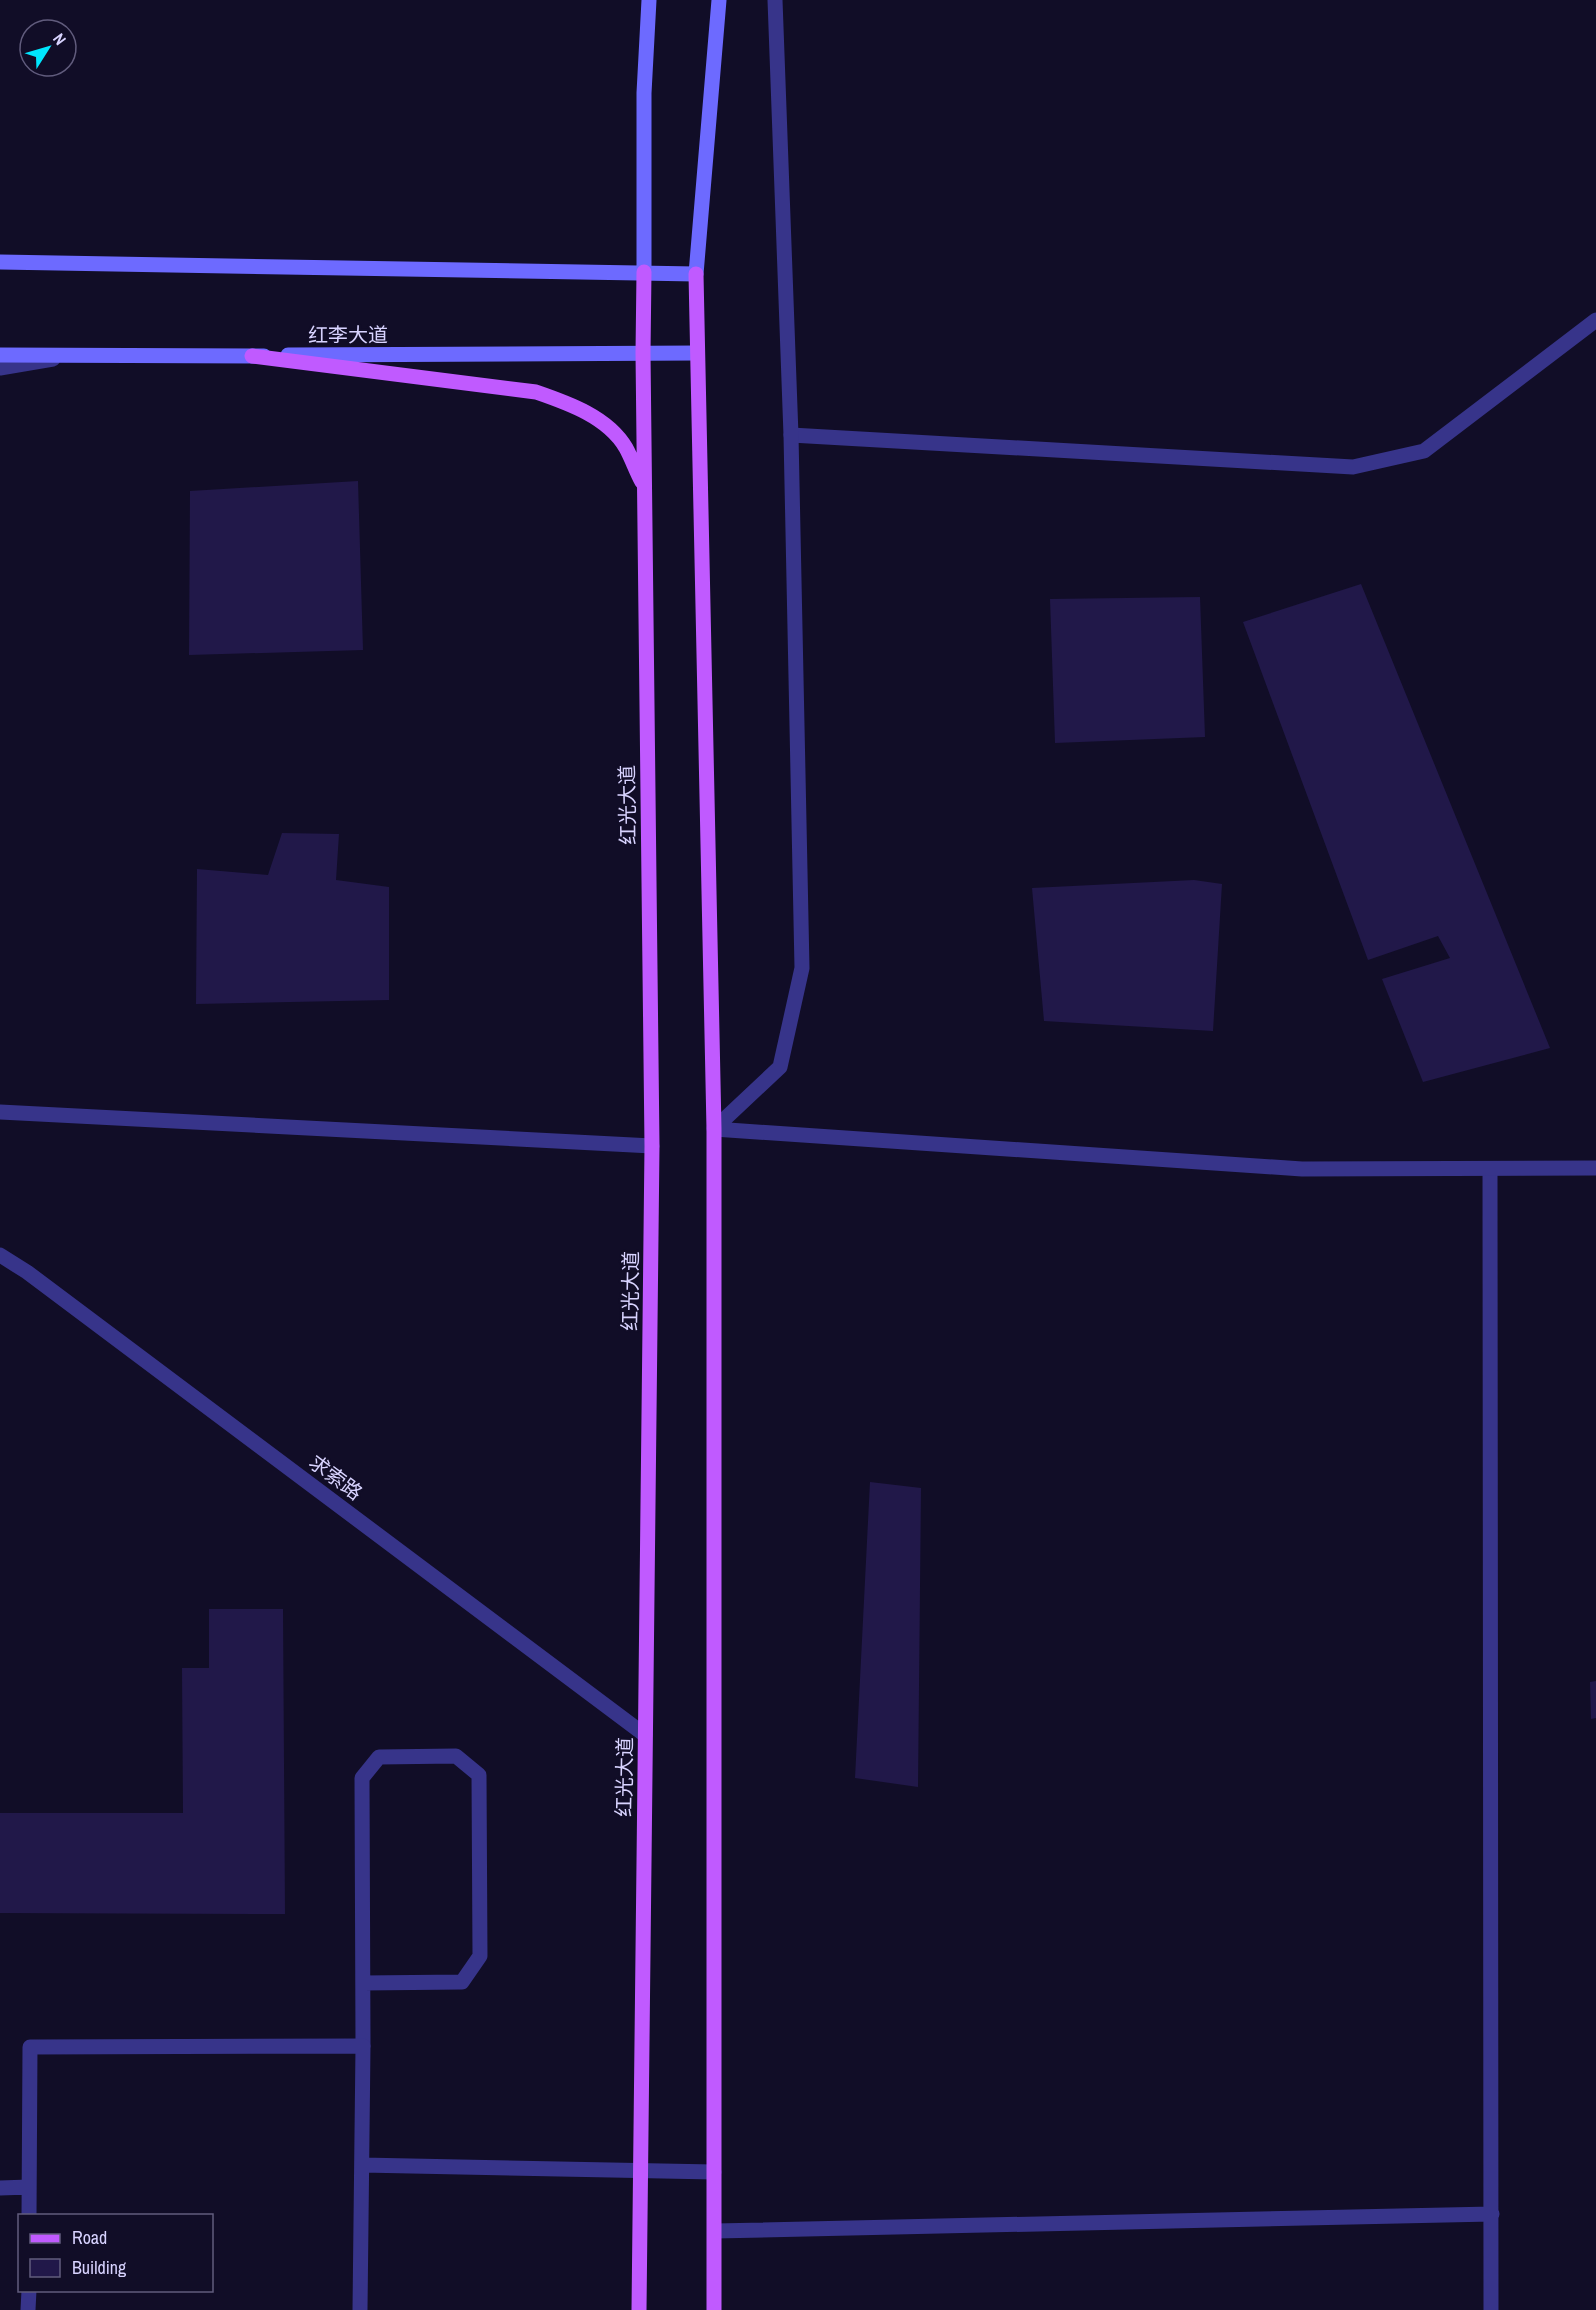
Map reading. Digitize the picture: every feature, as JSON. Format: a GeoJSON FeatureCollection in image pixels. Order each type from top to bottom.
{"type":"FeatureCollection","features":[{"type":"Feature","properties":{"kind":"main road"},"geometry":{"type":"LineString","coordinates":[[645,272],[644,93],[649,0]]}},
{"type":"Feature","properties":{"kind":"main road"},"geometry":{"type":"LineString","coordinates":[[714,2310],[714,1129],[696,274],[719,0]]}},
{"type":"Feature","properties":{"kind":"main road"},"geometry":{"type":"LineString","coordinates":[[0,262],[696,274]]}},
{"type":"Feature","properties":{"kind":"main road","name":"红光大道"},"geometry":{"type":"LineString","coordinates":[[639,2310],[652,1146],[643,353],[645,272]]}},
{"type":"Feature","properties":{"kind":"main road","name":"红李大道"},"geometry":{"type":"LineString","coordinates":[[0,355],[697,353]]}},
{"type":"Feature","properties":{"kind":"main road"},"geometry":{"type":"LineString","coordinates":[[252,356],[536,392],[573,404],[602,423],[625,446],[645,489]]}},
{"type":"Feature","properties":{"kind":"street"},"geometry":{"type":"LineString","coordinates":[[714,1129],[780,1067],[801,968],[791,435],[775,0]]}},
{"type":"Feature","properties":{"kind":"street"},"geometry":{"type":"LineString","coordinates":[[791,435],[1353,467],[1424,451],[1596,320]]}},
{"type":"Feature","properties":{"kind":"street"},"geometry":{"type":"LineString","coordinates":[[0,368],[68,356]]}},
{"type":"Feature","properties":{"kind":"street"},"geometry":{"type":"LineString","coordinates":[[0,1112],[652,1146]]}},
{"type":"Feature","properties":{"kind":"street"},"geometry":{"type":"LineString","coordinates":[[714,1129],[1302,1169],[1596,1168]]}},
{"type":"Feature","properties":{"kind":"street"},"geometry":{"type":"LineString","coordinates":[[1490,1168],[1491,2310]]}},
{"type":"Feature","properties":{"kind":"street","name":"求索路"},"geometry":{"type":"LineString","coordinates":[[0,1255],[27,1272],[645,1735]]}},
{"type":"Feature","properties":{"kind":"street"},"geometry":{"type":"LineString","coordinates":[[360,2310],[363,2046],[362,1778],[379,1756],[456,1756],[479,1775],[480,1956],[462,1982],[363,1983]]}},
{"type":"Feature","properties":{"kind":"street"},"geometry":{"type":"LineString","coordinates":[[29,2214],[30,2047],[363,2046]]}},
{"type":"Feature","properties":{"kind":"street"},"geometry":{"type":"LineString","coordinates":[[362,2165],[714,2172]]}},
{"type":"Feature","properties":{"kind":"street"},"geometry":{"type":"LineString","coordinates":[[0,2188],[29,2187]]}},
{"type":"Feature","properties":{"kind":"street"},"geometry":{"type":"LineString","coordinates":[[715,2231],[1492,2214]]}},
{"type":"Feature","properties":{"kind":"street"},"geometry":{"type":"LineString","coordinates":[[28,2292],[28,2310]]}},
{"type":"Feature","properties":{"kind":"building"},"geometry":{"type":"Polygon","coordinates":[[[358,481],[363,650],[189,655],[190,491],[358,481]]]}},
{"type":"Feature","properties":{"kind":"building"},"geometry":{"type":"Polygon","coordinates":[[[1361,584],[1550,1048],[1423,1082],[1382,979],[1450,958],[1438,936],[1368,960],[1243,622],[1361,584]]]}},
{"type":"Feature","properties":{"kind":"building"},"geometry":{"type":"Polygon","coordinates":[[[1200,597],[1205,737],[1055,743],[1050,599],[1200,597]]]}},
{"type":"Feature","properties":{"kind":"building"},"geometry":{"type":"Polygon","coordinates":[[[282,833],[339,834],[336,880],[389,887],[389,1000],[196,1004],[197,869],[268,875],[282,833]]]}},
{"type":"Feature","properties":{"kind":"building"},"geometry":{"type":"Polygon","coordinates":[[[1194,880],[1222,884],[1213,1031],[1044,1021],[1032,888],[1194,880]]]}},
{"type":"Feature","properties":{"kind":"building"},"geometry":{"type":"Polygon","coordinates":[[[870,1482],[921,1488],[918,1787],[855,1778],[870,1482]]]}},
{"type":"Feature","properties":{"kind":"building"},"geometry":{"type":"Polygon","coordinates":[[[209,1609],[283,1609],[285,1914],[0,1913],[0,1813],[183,1813],[182,1668],[209,1668],[209,1609]]]}},
{"type":"Feature","properties":{"kind":"building"},"geometry":{"type":"Polygon","coordinates":[[[1596,1681],[1596,1718],[1591,1719],[1590,1682],[1596,1681]]]}}]}
